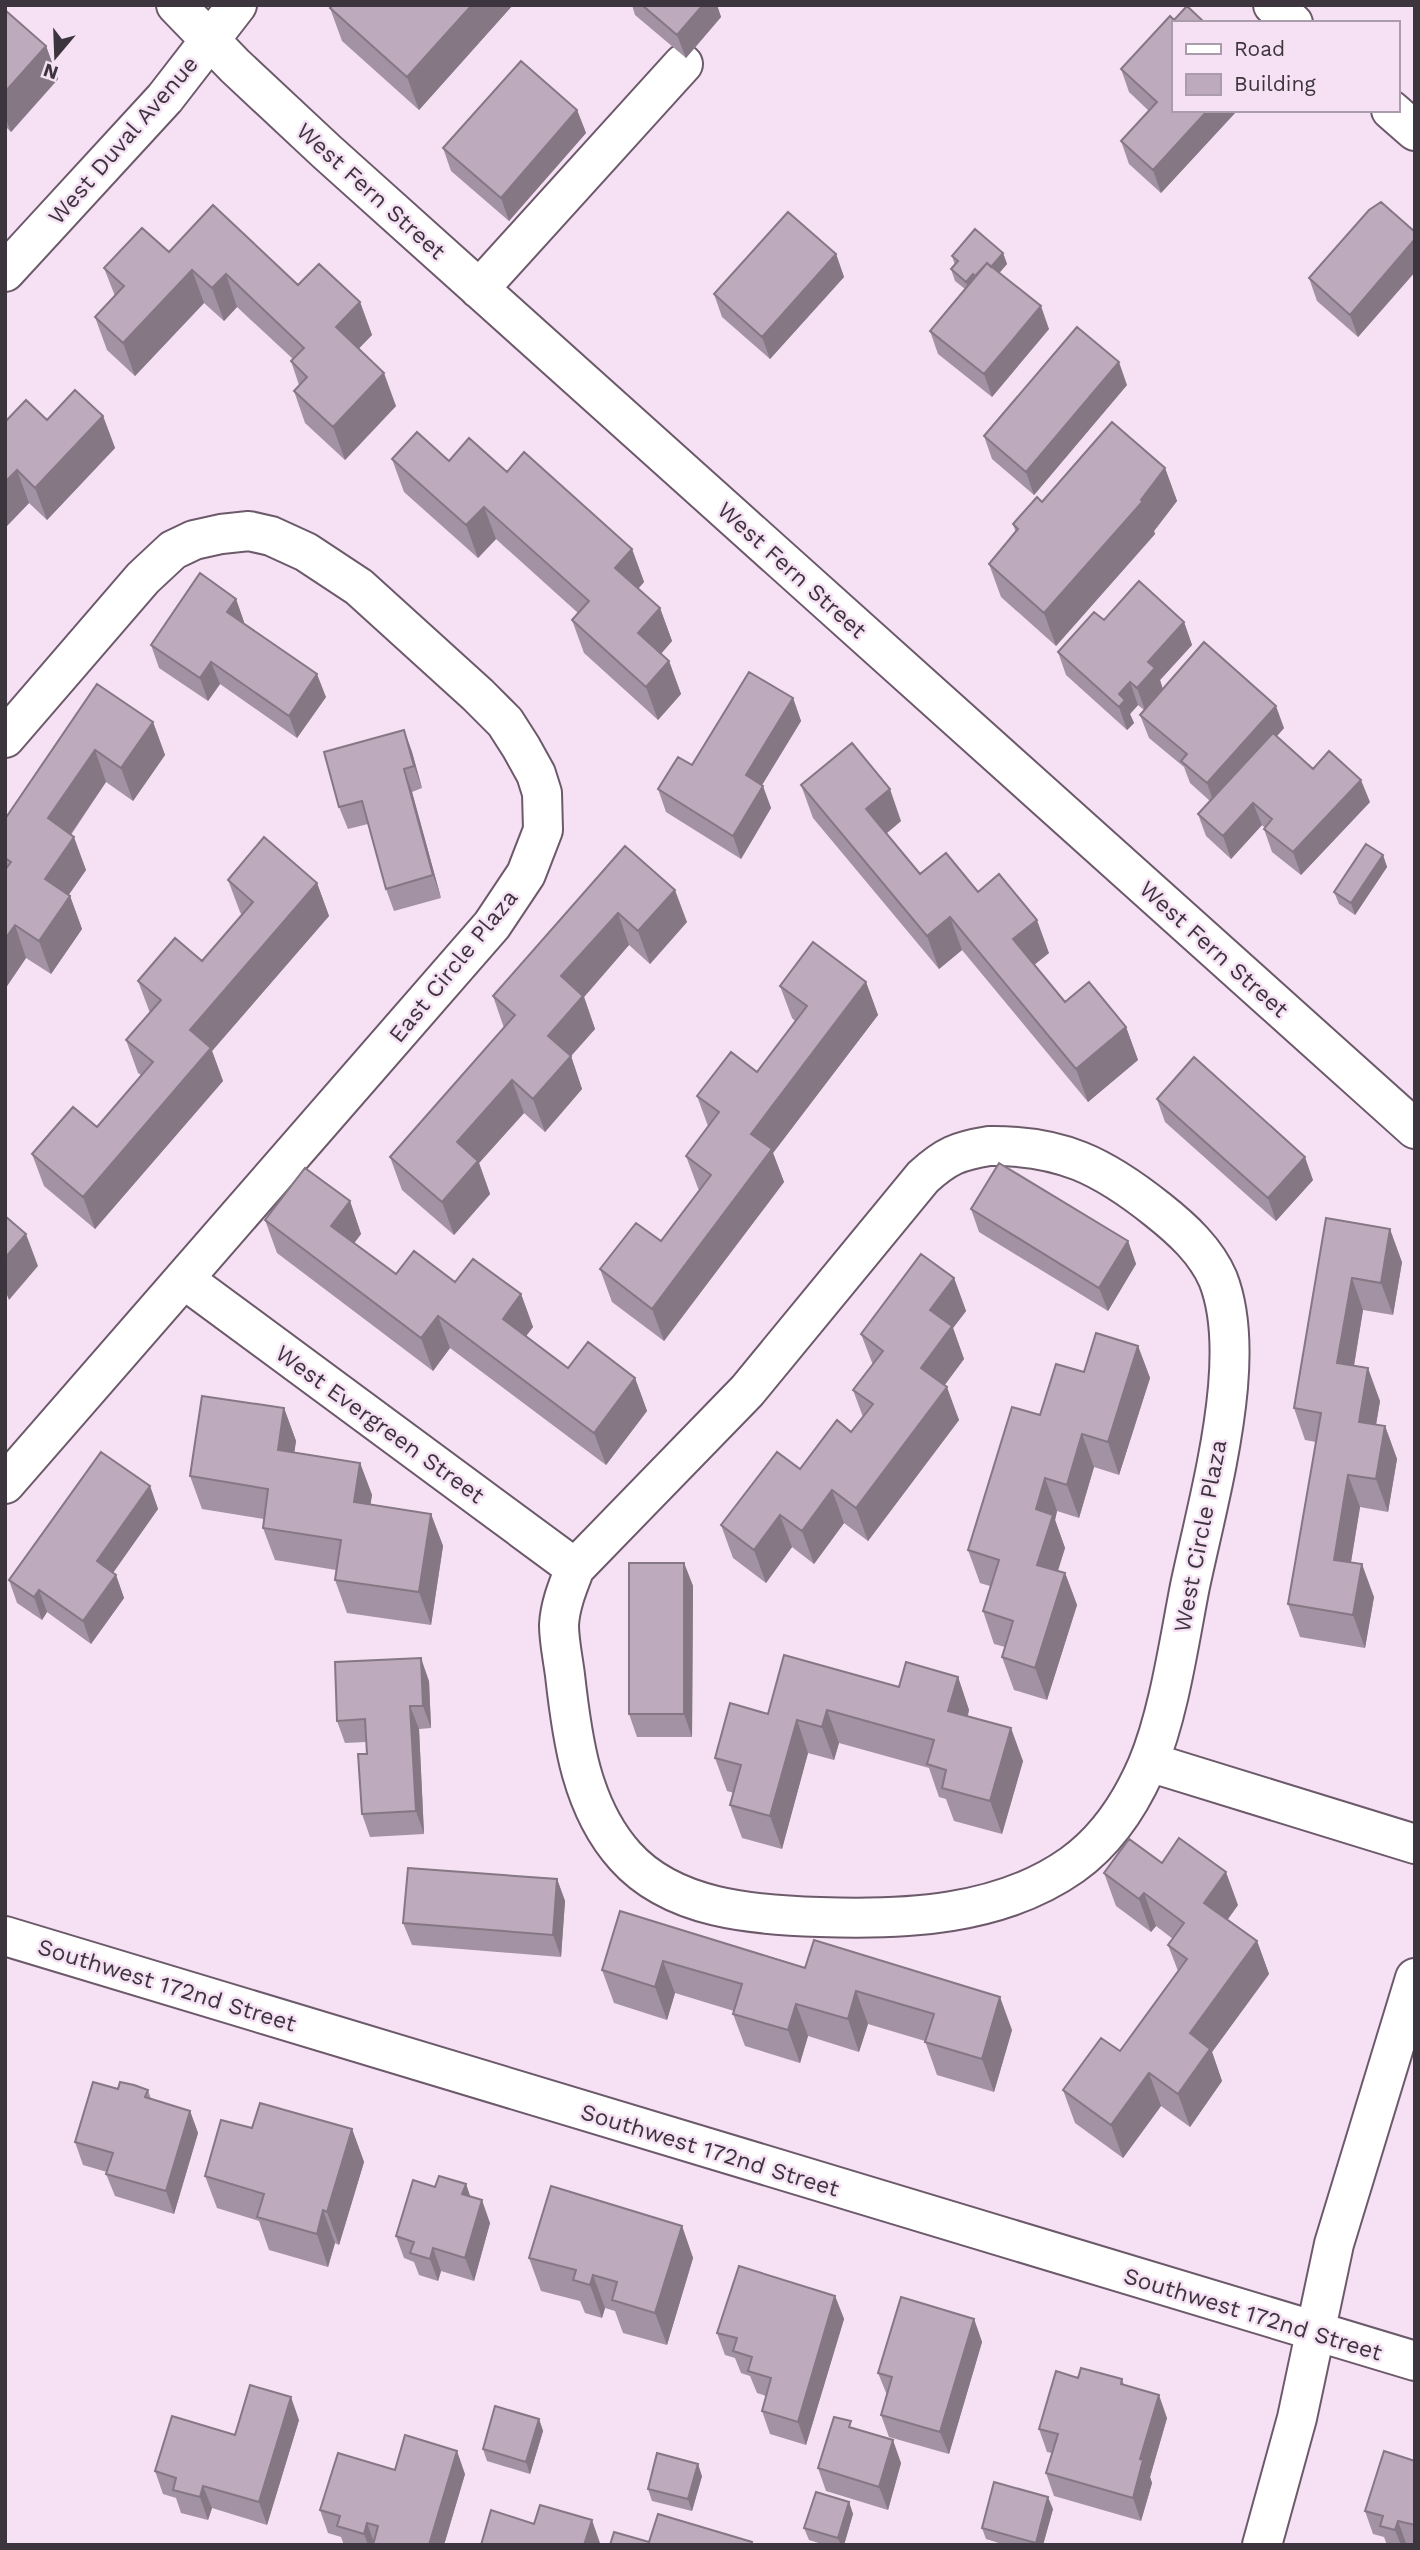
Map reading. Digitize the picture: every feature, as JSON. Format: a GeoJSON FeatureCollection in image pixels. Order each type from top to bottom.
{"type":"FeatureCollection","features":[{"type":"Feature","properties":{"kind":"street","name":"West Fern Street"},"geometry":{"type":"LineString","coordinates":[[176,5],[209,41],[479,289],[1415,1129]]}},
{"type":"Feature","properties":{"kind":"street","name":"West Duval Avenue"},"geometry":{"type":"LineString","coordinates":[[5,272],[165,98],[237,5]]}},
{"type":"Feature","properties":{"kind":"street"},"geometry":{"type":"LineString","coordinates":[[1273,5],[1291,21]]}},
{"type":"Feature","properties":{"kind":"street"},"geometry":{"type":"LineString","coordinates":[[479,289],[683,64]]}},
{"type":"Feature","properties":{"kind":"street"},"geometry":{"type":"LineString","coordinates":[[1393,112],[1415,131]]}},
{"type":"Feature","properties":{"kind":"street","name":"East Circle Plaza"},"geometry":{"type":"LineString","coordinates":[[5,738],[143,578],[173,550],[194,540],[249,531],[288,542],[359,587],[505,722],[536,774],[543,803],[542,830],[526,874],[492,925],[5,1484]]}},
{"type":"Feature","properties":{"kind":"street","name":"West Circle Plaza"},"geometry":{"type":"LineString","coordinates":[[1022,1146],[1081,1161],[1105,1171],[1181,1228],[1217,1276],[1226,1304],[1229,1341],[1226,1399],[1172,1676],[1149,1762],[1125,1811],[1103,1838],[1071,1866],[1014,1894],[966,1909],[859,1919],[803,1917],[705,1903],[657,1882],[628,1860],[607,1834],[589,1798],[575,1745],[559,1625],[565,1595],[575,1568],[747,1391],[894,1209],[941,1161],[960,1151],[1022,1146]]}},
{"type":"Feature","properties":{"kind":"street","name":"West Evergreen Street"},"geometry":{"type":"LineString","coordinates":[[185,1280],[575,1568]]}},
{"type":"Feature","properties":{"kind":"street"},"geometry":{"type":"LineString","coordinates":[[1149,1762],[1415,1844]]}},
{"type":"Feature","properties":{"kind":"street","name":"Southwest 172nd Street"},"geometry":{"type":"LineString","coordinates":[[5,1936],[1415,2361]]}},
{"type":"Feature","properties":{"kind":"street"},"geometry":{"type":"LineString","coordinates":[[1262,2545],[1297,2418],[1334,2244],[1415,1978]]}},
{"type":"Feature","properties":{"kind":"building"},"geometry":{"type":"Polygon","coordinates":[[[333,5],[472,5],[407,77],[330,8],[333,5]]]}},
{"type":"Feature","properties":{"kind":"building"},"geometry":{"type":"Polygon","coordinates":[[[642,5],[703,5],[677,35],[642,5]]]}},
{"type":"Feature","properties":{"kind":"building"},"geometry":{"type":"Polygon","coordinates":[[[1187,6],[1203,21],[1172,21],[1172,112],[1206,112],[1153,170],[1121,141],[1157,102],[1121,69],[1170,16],[1174,20],[1187,6]]]}},
{"type":"Feature","properties":{"kind":"building"},"geometry":{"type":"Polygon","coordinates":[[[5,10],[46,46],[5,92],[5,10]]]}},
{"type":"Feature","properties":{"kind":"building"},"geometry":{"type":"Polygon","coordinates":[[[521,61],[577,110],[501,198],[443,148],[521,61]]]}},
{"type":"Feature","properties":{"kind":"building"},"geometry":{"type":"Polygon","coordinates":[[[1381,202],[1415,232],[1415,239],[1350,315],[1309,278],[1369,210],[1381,202]]]}},
{"type":"Feature","properties":{"kind":"building"},"geometry":{"type":"Polygon","coordinates":[[[213,205],[298,285],[319,264],[360,302],[336,327],[384,373],[333,427],[294,391],[307,377],[291,361],[304,348],[226,274],[212,288],[192,270],[123,343],[95,317],[124,286],[104,268],[142,228],[169,252],[213,205]]]}},
{"type":"Feature","properties":{"kind":"building"},"geometry":{"type":"Polygon","coordinates":[[[788,212],[836,254],[762,337],[714,294],[788,212]]]}},
{"type":"Feature","properties":{"kind":"building"},"geometry":{"type":"Polygon","coordinates":[[[975,229],[1003,253],[991,267],[987,263],[966,282],[951,269],[958,261],[952,256],[975,229]]]}},
{"type":"Feature","properties":{"kind":"building"},"geometry":{"type":"Polygon","coordinates":[[[987,263],[1041,306],[984,374],[930,331],[987,263]]]}},
{"type":"Feature","properties":{"kind":"building"},"geometry":{"type":"Polygon","coordinates":[[[1077,327],[1119,362],[1026,472],[984,436],[1077,327]]]}},
{"type":"Feature","properties":{"kind":"building"},"geometry":{"type":"Polygon","coordinates":[[[75,390],[103,416],[35,488],[17,470],[5,482],[5,422],[26,400],[47,420],[75,390]]]}},
{"type":"Feature","properties":{"kind":"building"},"geometry":{"type":"Polygon","coordinates":[[[1112,422],[1165,468],[1141,500],[1143,501],[1044,613],[989,564],[1018,529],[1013,524],[1037,497],[1042,502],[1112,422]]]}},
{"type":"Feature","properties":{"kind":"building"},"geometry":{"type":"Polygon","coordinates":[[[417,432],[449,461],[469,438],[507,472],[524,452],[632,549],[615,568],[660,608],[638,633],[669,661],[646,687],[572,620],[589,601],[484,507],[466,525],[392,459],[417,432]]]}},
{"type":"Feature","properties":{"kind":"building"},"geometry":{"type":"Polygon","coordinates":[[[200,573],[236,599],[227,612],[317,674],[289,716],[211,662],[200,678],[151,645],[200,573]]]}},
{"type":"Feature","properties":{"kind":"building"},"geometry":{"type":"Polygon","coordinates":[[[1139,581],[1184,622],[1148,662],[1155,668],[1137,688],[1130,682],[1119,694],[1125,700],[1119,707],[1058,652],[1094,612],[1104,620],[1139,581]]]}},
{"type":"Feature","properties":{"kind":"building"},"geometry":{"type":"Polygon","coordinates":[[[1204,642],[1276,706],[1207,783],[1181,761],[1187,754],[1140,715],[1204,642]]]}},
{"type":"Feature","properties":{"kind":"building"},"geometry":{"type":"Polygon","coordinates":[[[749,672],[793,698],[746,775],[763,786],[733,836],[658,789],[678,757],[692,765],[749,672]]]}},
{"type":"Feature","properties":{"kind":"building"},"geometry":{"type":"Polygon","coordinates":[[[97,684],[153,722],[121,768],[95,750],[48,818],[74,837],[45,879],[70,896],[39,941],[15,925],[5,939],[5,870],[11,862],[5,858],[5,819],[97,684]]]}},
{"type":"Feature","properties":{"kind":"building"},"geometry":{"type":"Polygon","coordinates":[[[404,730],[414,766],[404,769],[433,875],[386,889],[362,801],[339,807],[324,752],[404,730]]]}},
{"type":"Feature","properties":{"kind":"building"},"geometry":{"type":"Polygon","coordinates":[[[1273,733],[1313,769],[1329,751],[1361,780],[1293,852],[1264,829],[1272,819],[1253,803],[1223,836],[1198,814],[1273,733]]]}},
{"type":"Feature","properties":{"kind":"building"},"geometry":{"type":"Polygon","coordinates":[[[852,743],[890,789],[866,809],[920,874],[946,853],[978,892],[999,874],[1037,920],[1013,939],[1065,1002],[1089,982],[1126,1027],[1076,1069],[950,917],[927,936],[801,785],[852,743]]]}},
{"type":"Feature","properties":{"kind":"building"},"geometry":{"type":"Polygon","coordinates":[[[264,837],[317,883],[190,1030],[211,1048],[83,1197],[32,1154],[73,1107],[97,1127],[153,1062],[126,1040],[161,1000],[138,981],[175,938],[202,961],[253,902],[228,880],[264,837]]]}},
{"type":"Feature","properties":{"kind":"building"},"geometry":{"type":"Polygon","coordinates":[[[1366,844],[1383,855],[1351,903],[1334,892],[1366,844]]]}},
{"type":"Feature","properties":{"kind":"building"},"geometry":{"type":"Polygon","coordinates":[[[625,846],[675,890],[638,931],[618,913],[561,976],[583,996],[548,1036],[571,1056],[533,1099],[512,1080],[457,1142],[478,1161],[442,1202],[390,1157],[515,1015],[493,996],[625,846]]]}},
{"type":"Feature","properties":{"kind":"building"},"geometry":{"type":"Polygon","coordinates":[[[813,942],[866,982],[751,1134],[772,1149],[652,1309],[600,1269],[636,1223],[661,1241],[711,1175],[686,1156],[719,1112],[697,1096],[731,1052],[757,1072],[807,1006],[780,986],[813,942]]]}},
{"type":"Feature","properties":{"kind":"building"},"geometry":{"type":"Polygon","coordinates":[[[1194,1057],[1305,1157],[1268,1198],[1157,1099],[1194,1057]]]}},
{"type":"Feature","properties":{"kind":"building"},"geometry":{"type":"Polygon","coordinates":[[[999,1163],[1128,1241],[1099,1288],[971,1209],[999,1163]]]}},
{"type":"Feature","properties":{"kind":"building"},"geometry":{"type":"Polygon","coordinates":[[[305,1168],[350,1201],[331,1226],[396,1274],[414,1251],[455,1282],[473,1259],[521,1294],[503,1319],[568,1368],[588,1342],[635,1378],[594,1433],[438,1316],[421,1338],[265,1220],[305,1168]]]}},
{"type":"Feature","properties":{"kind":"building"},"geometry":{"type":"Polygon","coordinates":[[[5,1216],[26,1234],[5,1258],[5,1216]]]}},
{"type":"Feature","properties":{"kind":"building"},"geometry":{"type":"Polygon","coordinates":[[[1326,1218],[1390,1229],[1381,1283],[1352,1278],[1337,1363],[1368,1368],[1359,1422],[1385,1426],[1376,1479],[1348,1475],[1334,1560],[1362,1564],[1353,1615],[1288,1604],[1321,1413],[1294,1408],[1326,1218]]]}},
{"type":"Feature","properties":{"kind":"building"},"geometry":{"type":"Polygon","coordinates":[[[921,1254],[954,1278],[930,1310],[952,1326],[921,1368],[947,1387],[856,1508],[832,1490],[802,1531],[780,1515],[754,1550],[721,1525],[777,1452],[800,1469],[837,1420],[851,1432],[873,1404],[853,1390],[883,1351],[861,1334],[921,1254]]]}},
{"type":"Feature","properties":{"kind":"building"},"geometry":{"type":"Polygon","coordinates":[[[1096,1333],[1138,1346],[1108,1442],[1082,1434],[1067,1485],[1045,1478],[1036,1509],[1053,1515],[1037,1565],[1065,1573],[1035,1668],[1002,1657],[1013,1621],[983,1611],[999,1560],[968,1550],[1012,1407],[1040,1415],[1056,1364],[1084,1372],[1096,1333]]]}},
{"type":"Feature","properties":{"kind":"building"},"geometry":{"type":"Polygon","coordinates":[[[202,1396],[284,1408],[278,1450],[360,1463],[354,1502],[431,1514],[419,1592],[335,1580],[341,1540],[263,1528],[268,1489],[190,1476],[202,1396]]]}},
{"type":"Feature","properties":{"kind":"building"},"geometry":{"type":"Polygon","coordinates":[[[101,1452],[150,1486],[97,1561],[116,1575],[83,1621],[39,1590],[34,1597],[9,1580],[101,1452]]]}},
{"type":"Feature","properties":{"kind":"building"},"geometry":{"type":"Polygon","coordinates":[[[629,1563],[684,1563],[684,1714],[629,1714],[629,1563]]]}},
{"type":"Feature","properties":{"kind":"building"},"geometry":{"type":"Polygon","coordinates":[[[784,1655],[899,1687],[906,1662],[958,1677],[948,1711],[1011,1728],[990,1801],[942,1788],[946,1770],[927,1764],[934,1740],[827,1710],[822,1727],[797,1720],[770,1816],[730,1805],[741,1765],[715,1758],[730,1703],[768,1714],[784,1655]]]}},
{"type":"Feature","properties":{"kind":"building"},"geometry":{"type":"Polygon","coordinates":[[[421,1658],[423,1706],[410,1706],[416,1811],[362,1814],[358,1754],[367,1754],[365,1719],[337,1721],[335,1662],[421,1658]]]}},
{"type":"Feature","properties":{"kind":"building"},"geometry":{"type":"Polygon","coordinates":[[[1179,1838],[1226,1872],[1204,1903],[1257,1941],[1190,2033],[1210,2049],[1178,2094],[1149,2073],[1111,2125],[1063,2090],[1101,2038],[1120,2051],[1187,1959],[1168,1945],[1184,1923],[1144,1893],[1139,1899],[1104,1873],[1129,1839],[1162,1863],[1179,1838]]]}},
{"type":"Feature","properties":{"kind":"building"},"geometry":{"type":"Polygon","coordinates":[[[408,1868],[557,1879],[553,1935],[403,1923],[408,1868]]]}},
{"type":"Feature","properties":{"kind":"building"},"geometry":{"type":"Polygon","coordinates":[[[620,1911],[805,1968],[814,1940],[1000,1997],[982,2059],[925,2042],[934,2014],[856,1991],[848,2019],[796,2004],[788,2030],[733,2014],[742,1984],[663,1961],[655,1987],[602,1970],[620,1911]]]}},
{"type":"Feature","properties":{"kind":"building"},"geometry":{"type":"Polygon","coordinates":[[[93,2082],[118,2089],[120,2082],[134,2085],[148,2090],[145,2097],[190,2111],[166,2191],[106,2174],[113,2153],[75,2142],[93,2082]]]}},
{"type":"Feature","properties":{"kind":"building"},"geometry":{"type":"Polygon","coordinates":[[[260,2103],[352,2129],[327,2212],[323,2210],[317,2234],[257,2217],[264,2194],[205,2176],[221,2120],[252,2128],[260,2103]]]}},
{"type":"Feature","properties":{"kind":"building"},"geometry":{"type":"Polygon","coordinates":[[[439,2176],[466,2184],[462,2194],[482,2200],[465,2258],[433,2248],[430,2259],[410,2253],[414,2242],[396,2236],[413,2180],[435,2187],[439,2176]]]}},
{"type":"Feature","properties":{"kind":"building"},"geometry":{"type":"Polygon","coordinates":[[[551,2186],[682,2226],[655,2313],[612,2300],[617,2282],[593,2275],[590,2285],[573,2280],[576,2270],[529,2258],[551,2186]]]}},
{"type":"Feature","properties":{"kind":"building"},"geometry":{"type":"Polygon","coordinates":[[[739,2266],[835,2296],[798,2422],[762,2411],[771,2378],[748,2371],[752,2357],[733,2351],[737,2338],[717,2333],[739,2266]]]}},
{"type":"Feature","properties":{"kind":"building"},"geometry":{"type":"Polygon","coordinates":[[[901,2297],[974,2319],[940,2432],[881,2415],[892,2377],[878,2373],[901,2297]]]}},
{"type":"Feature","properties":{"kind":"building"},"geometry":{"type":"Polygon","coordinates":[[[1081,2368],[1122,2379],[1121,2384],[1159,2395],[1140,2459],[1143,2460],[1133,2498],[1046,2473],[1058,2434],[1039,2429],[1056,2371],[1078,2378],[1081,2368]]]}},
{"type":"Feature","properties":{"kind":"building"},"geometry":{"type":"Polygon","coordinates":[[[250,2385],[291,2397],[259,2502],[203,2486],[200,2497],[173,2490],[176,2478],[155,2471],[172,2416],[235,2435],[250,2385]]]}},
{"type":"Feature","properties":{"kind":"building"},"geometry":{"type":"Polygon","coordinates":[[[495,2406],[539,2419],[526,2462],[483,2449],[495,2406]]]}},
{"type":"Feature","properties":{"kind":"building"},"geometry":{"type":"Polygon","coordinates":[[[834,2417],[851,2421],[849,2427],[893,2440],[879,2487],[818,2468],[834,2417]]]}},
{"type":"Feature","properties":{"kind":"building"},"geometry":{"type":"Polygon","coordinates":[[[405,2435],[457,2451],[429,2545],[373,2545],[378,2526],[367,2523],[364,2534],[337,2526],[340,2516],[320,2510],[338,2453],[395,2470],[405,2435]]]}},
{"type":"Feature","properties":{"kind":"building"},"geometry":{"type":"Polygon","coordinates":[[[1384,2451],[1415,2461],[1415,2525],[1398,2521],[1395,2530],[1380,2526],[1383,2516],[1365,2511],[1384,2451]]]}},
{"type":"Feature","properties":{"kind":"building"},"geometry":{"type":"Polygon","coordinates":[[[657,2453],[698,2464],[688,2499],[648,2489],[657,2453]]]}},
{"type":"Feature","properties":{"kind":"building"},"geometry":{"type":"Polygon","coordinates":[[[994,2482],[1048,2497],[1036,2543],[982,2528],[994,2482]]]}},
{"type":"Feature","properties":{"kind":"building"},"geometry":{"type":"Polygon","coordinates":[[[816,2492],[849,2502],[838,2538],[804,2528],[816,2492]]]}},
{"type":"Feature","properties":{"kind":"building"},"geometry":{"type":"Polygon","coordinates":[[[540,2505],[592,2520],[584,2545],[481,2545],[491,2510],[534,2524],[540,2505]]]}},
{"type":"Feature","properties":{"kind":"building"},"geometry":{"type":"Polygon","coordinates":[[[658,2514],[752,2542],[751,2545],[610,2545],[614,2532],[649,2542],[658,2514]]]}}]}
